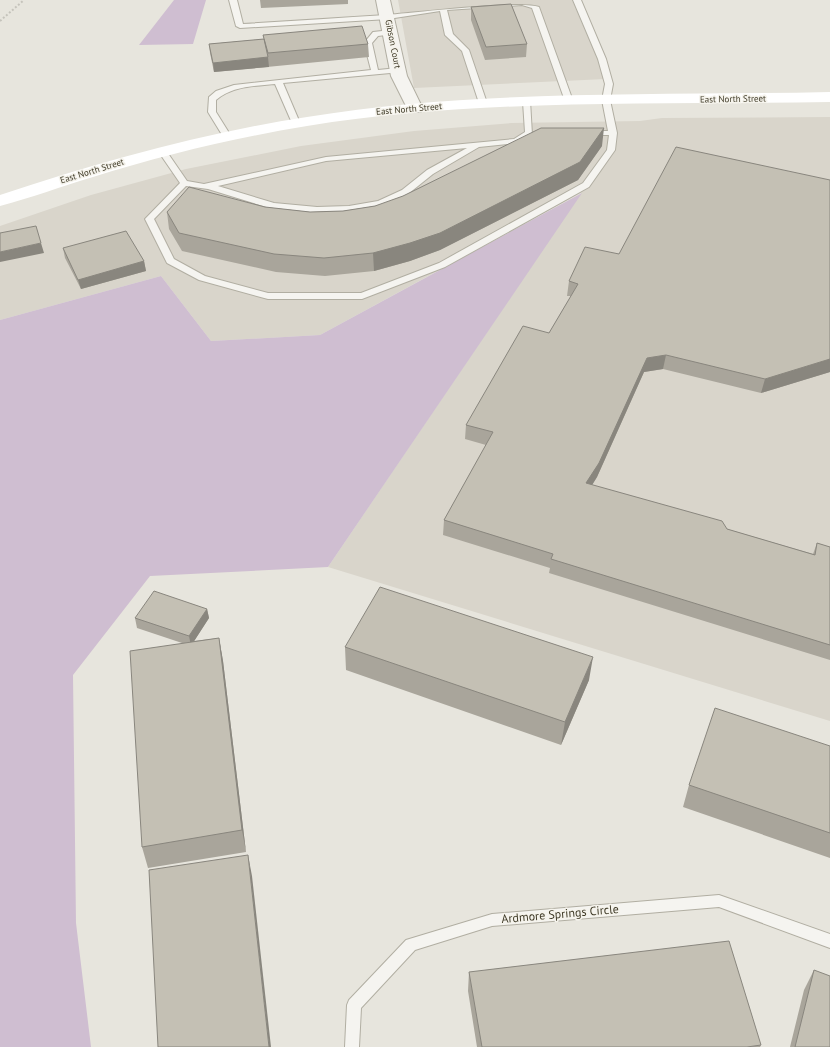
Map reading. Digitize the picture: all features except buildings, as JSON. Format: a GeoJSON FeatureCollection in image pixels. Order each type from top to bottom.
{"type":"FeatureCollection","features":[{"type":"Feature","properties":{"kind":"main road","name":"East North Street"},"geometry":{"type":"LineString","coordinates":[[0,201],[79,174],[162,151],[227,136],[353,114],[527,102],[830,97]]}},
{"type":"Feature","properties":{"kind":"street","name":"Gibson Court"},"geometry":{"type":"LineString","coordinates":[[383,0],[388,17],[398,70],[416,109]]}},
{"type":"Feature","properties":{"kind":"lane"},"geometry":{"type":"LineString","coordinates":[[233,0],[240,26],[388,17],[443,8],[523,3],[535,6],[569,101]]}},
{"type":"Feature","properties":{"kind":"lane"},"geometry":{"type":"LineString","coordinates":[[184,183],[149,219],[170,261],[202,278],[268,296],[362,296],[442,265],[586,185],[611,150],[613,133],[606,100],[609,84],[602,59],[577,0]]}},
{"type":"Feature","properties":{"kind":"lane"},"geometry":{"type":"LineString","coordinates":[[443,8],[449,35],[465,50],[483,104]]}},
{"type":"Feature","properties":{"kind":"lane"},"geometry":{"type":"LineString","coordinates":[[375,73],[368,43],[376,34],[390,32]]}},
{"type":"Feature","properties":{"kind":"lane"},"geometry":{"type":"LineString","coordinates":[[227,136],[212,112],[212,99],[219,93],[234,87],[278,81],[398,70]]}},
{"type":"Feature","properties":{"kind":"lane"},"geometry":{"type":"LineString","coordinates":[[278,81],[296,123]]}},
{"type":"Feature","properties":{"kind":"lane"},"geometry":{"type":"LineString","coordinates":[[208,186],[326,159],[516,141],[533,133],[527,102]]}},
{"type":"Feature","properties":{"kind":"lane"},"geometry":{"type":"LineString","coordinates":[[583,133],[613,133]]}},
{"type":"Feature","properties":{"kind":"lane"},"geometry":{"type":"LineString","coordinates":[[162,151],[184,183],[208,186],[273,206],[317,210],[349,208],[380,203],[405,192],[430,172],[480,144]]}},
{"type":"Feature","properties":{"kind":"lane","name":"Ardmore Springs Circle"},"geometry":{"type":"LineString","coordinates":[[352,1047],[354,1005],[411,945],[492,920],[719,901],[830,941]]}},
{"type":"Feature","properties":{"kind":"path"},"geometry":{"type":"LineString","coordinates":[[0,21],[24,0]]}},
{"type":"Feature","properties":{"kind":"shaded area"},"geometry":{"type":"Polygon","coordinates":[[[174,0],[206,0],[193,44],[139,45],[174,0]]]}},
{"type":"Feature","properties":{"kind":"shaded area"},"geometry":{"type":"Polygon","coordinates":[[[398,0],[572,0],[606,79],[414,88],[398,0]]]}},
{"type":"Feature","properties":{"kind":"shaded area"},"geometry":{"type":"Polygon","coordinates":[[[830,117],[830,721],[328,567],[581,193],[320,335],[211,341],[161,276],[0,320],[0,226],[91,195],[186,169],[301,146],[414,131],[512,123],[640,121],[662,118],[830,117]]]}},
{"type":"Feature","properties":{"kind":"shaded area"},"geometry":{"type":"Polygon","coordinates":[[[582,193],[328,567],[150,576],[73,675],[76,923],[91,1047],[0,1047],[0,320],[161,276],[211,341],[320,335],[582,193]]]}}]}
